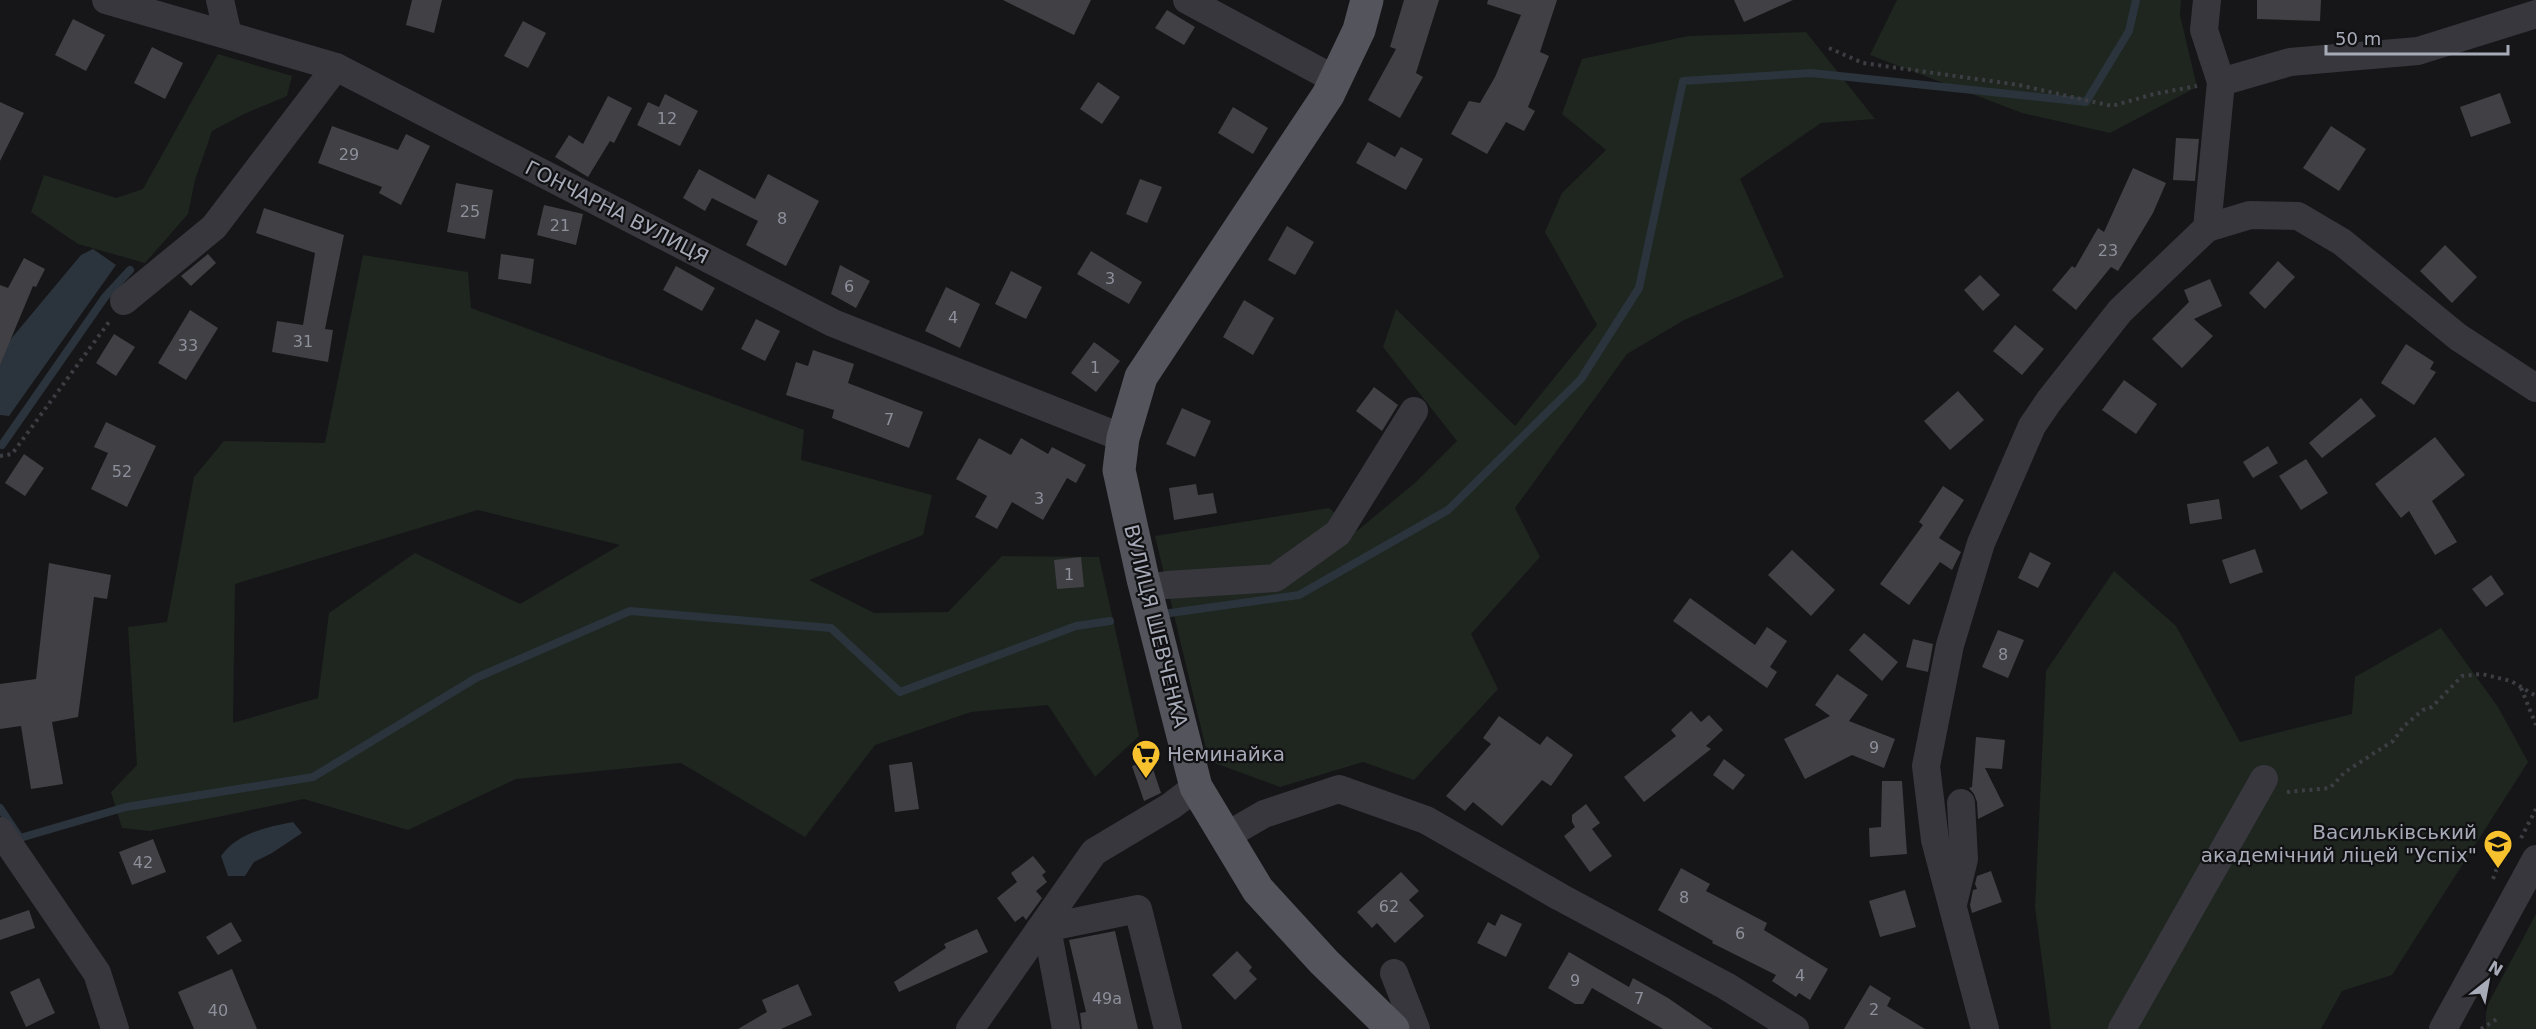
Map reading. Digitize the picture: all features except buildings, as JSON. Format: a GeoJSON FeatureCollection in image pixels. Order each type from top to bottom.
{"type":"FeatureCollection","features":[{"type":"Feature","properties":{"kind":"main road","name":"ВУЛИЦЯ ШЕВЧЕНКА"},"geometry":{"type":"LineString","coordinates":[[1367,0],[1359,30],[1336,80],[1234,240],[1141,377],[1124,438],[1119,470],[1145,588],[1196,787],[1258,890],[1324,962],[1394,1029]]}},
{"type":"Feature","properties":{"kind":"street","name":"ГОНЧАРНА ВУЛИЦЯ"},"geometry":{"type":"LineString","coordinates":[[106,0],[336,67],[833,323],[1124,438]]}},
{"type":"Feature","properties":{"kind":"street"},"geometry":{"type":"LineString","coordinates":[[220,0],[228,35]]}},
{"type":"Feature","properties":{"kind":"street"},"geometry":{"type":"LineString","coordinates":[[1187,0],[1336,80]]}},
{"type":"Feature","properties":{"kind":"street"},"geometry":{"type":"LineString","coordinates":[[2207,0],[2204,30],[2221,82],[2207,228]]}},
{"type":"Feature","properties":{"kind":"street"},"geometry":{"type":"LineString","coordinates":[[2221,82],[2290,62],[2418,51],[2536,14]]}},
{"type":"Feature","properties":{"kind":"street"},"geometry":{"type":"LineString","coordinates":[[124,301],[214,227],[336,67]]}},
{"type":"Feature","properties":{"kind":"street"},"geometry":{"type":"LineString","coordinates":[[1983,1028],[1935,840],[1926,766],[1950,645],[1981,543],[2032,426],[2120,311],[2207,228],[2250,215],[2298,216],[2342,242],[2458,337],[2536,388]]}},
{"type":"Feature","properties":{"kind":"street"},"geometry":{"type":"LineString","coordinates":[[1145,588],[1275,578],[1338,533],[1414,411]]}},
{"type":"Feature","properties":{"kind":"street"},"geometry":{"type":"LineString","coordinates":[[2122,1029],[2263,782]]}},
{"type":"Feature","properties":{"kind":"street"},"geometry":{"type":"LineString","coordinates":[[970,1029],[1044,929],[1094,852],[1170,806],[1196,787]]}},
{"type":"Feature","properties":{"kind":"street"},"geometry":{"type":"LineString","coordinates":[[1226,836],[1264,814],[1339,789],[1426,820],[1560,897],[1726,986],[1795,1029]]}},
{"type":"Feature","properties":{"kind":"street"},"geometry":{"type":"LineString","coordinates":[[1953,904],[1964,859],[1961,803]]}},
{"type":"Feature","properties":{"kind":"street"},"geometry":{"type":"LineString","coordinates":[[0,831],[97,973],[115,1029]]}},
{"type":"Feature","properties":{"kind":"street"},"geometry":{"type":"LineString","coordinates":[[2443,1029],[2536,859]]}},
{"type":"Feature","properties":{"kind":"street"},"geometry":{"type":"LineString","coordinates":[[1044,929],[1138,909],[1168,1029]]}},
{"type":"Feature","properties":{"kind":"street"},"geometry":{"type":"LineString","coordinates":[[1044,929],[1066,1029]]}},
{"type":"Feature","properties":{"kind":"street"},"geometry":{"type":"LineString","coordinates":[[1394,973],[1416,1029]]}},
{"type":"Feature","properties":{"kind":"path"},"geometry":{"type":"LineString","coordinates":[[1829,48],[1863,63],[2019,85],[2112,106],[2154,94],[2221,82]]}},
{"type":"Feature","properties":{"kind":"path"},"geometry":{"type":"LineString","coordinates":[[0,456],[12,454],[124,301]]}},
{"type":"Feature","properties":{"kind":"path"},"geometry":{"type":"LineString","coordinates":[[2263,782],[2284,793],[2330,788],[2345,772],[2393,741],[2404,726],[2423,710],[2432,707],[2462,676],[2482,674],[2511,681],[2536,696]]}},
{"type":"Feature","properties":{"kind":"path"},"geometry":{"type":"LineString","coordinates":[[2521,687],[2536,725]]}},
{"type":"Feature","properties":{"kind":"path"},"geometry":{"type":"LineString","coordinates":[[2481,1029],[2500,1017]]}},
{"type":"Feature","properties":{"kind":"shaded area"},"geometry":{"type":"Polygon","coordinates":[[[1897,0],[2181,0],[2180,15],[2197,87],[2110,133],[2022,113],[1870,55],[1897,0]]]}},
{"type":"Feature","properties":{"kind":"shaded area"},"geometry":{"type":"Polygon","coordinates":[[[1806,32],[1875,119],[1821,123],[1740,179],[1784,277],[1684,320],[1627,354],[1515,508],[1540,557],[1471,634],[1498,689],[1414,780],[1363,762],[1280,787],[1209,761],[1155,536],[1329,508],[1357,531],[1416,482],[1457,441],[1383,347],[1396,309],[1515,426],[1597,325],[1545,232],[1562,193],[1606,150],[1562,114],[1582,59],[1688,36],[1806,32]]]}},
{"type":"Feature","properties":{"kind":"shaded area"},"geometry":{"type":"Polygon","coordinates":[[[218,54],[292,76],[287,96],[244,114],[212,131],[195,180],[188,214],[145,263],[78,244],[31,212],[44,175],[116,198],[143,189],[218,54]]]}},
{"type":"Feature","properties":{"kind":"shaded area"},"geometry":{"type":"Polygon","coordinates":[[[93,249],[116,265],[9,416],[0,415],[0,352],[81,255],[93,249]]]}},
{"type":"Feature","properties":{"kind":"shaded area"},"geometry":{"type":"Polygon","coordinates":[[[363,255],[468,272],[471,308],[804,430],[801,460],[932,495],[923,535],[809,580],[874,613],[948,612],[1002,556],[1099,557],[1139,736],[1095,777],[1048,705],[971,712],[875,745],[805,837],[681,763],[516,779],[408,830],[304,799],[150,831],[122,828],[111,792],[137,765],[128,627],[167,622],[194,477],[224,441],[325,443],[363,255]],[[478,510],[235,584],[233,723],[318,698],[329,613],[415,553],[520,604],[620,545],[478,510]]]}},
{"type":"Feature","properties":{"kind":"shaded area"},"geometry":{"type":"Polygon","coordinates":[[[2114,571],[2176,626],[2240,742],[2352,714],[2355,677],[2441,628],[2498,707],[2528,762],[2392,975],[2342,991],[2321,1029],[2051,1029],[2035,907],[2046,671],[2114,571]]]}},
{"type":"Feature","properties":{"kind":"shaded area"},"geometry":{"type":"Polygon","coordinates":[[[293,822],[302,833],[254,862],[245,876],[228,876],[221,856],[235,842],[253,832],[293,822]]]}},
{"type":"Feature","properties":{"kind":"shaded area"},"geometry":{"type":"Polygon","coordinates":[[[2536,914],[2536,1029],[2486,1029],[2486,1008],[2536,914]]]}},
{"type":"Feature","properties":{"kind":"waterway"},"geometry":{"type":"LineString","coordinates":[[1170,613],[1299,595],[1448,510],[1581,379],[1639,288],[1683,81],[1811,73],[2086,102],[2129,31],[2136,0]]}},
{"type":"Feature","properties":{"kind":"waterway"},"geometry":{"type":"LineString","coordinates":[[2,445],[105,297],[130,270]]}},
{"type":"Feature","properties":{"kind":"waterway"},"geometry":{"type":"LineString","coordinates":[[0,808],[20,838],[126,807],[313,777],[476,678],[630,611],[831,628],[900,692],[1076,626],[1110,621]]}},
{"type":"Feature","properties":{"kind":"place","name":"Неминайка"},"geometry":{"type":"Point","coordinates":[1146,780]}},
{"type":"Feature","properties":{"kind":"place","name":"Васильківський академічний ліцей \"Успіх\""},"geometry":{"type":"Point","coordinates":[2498,870]}}]}
